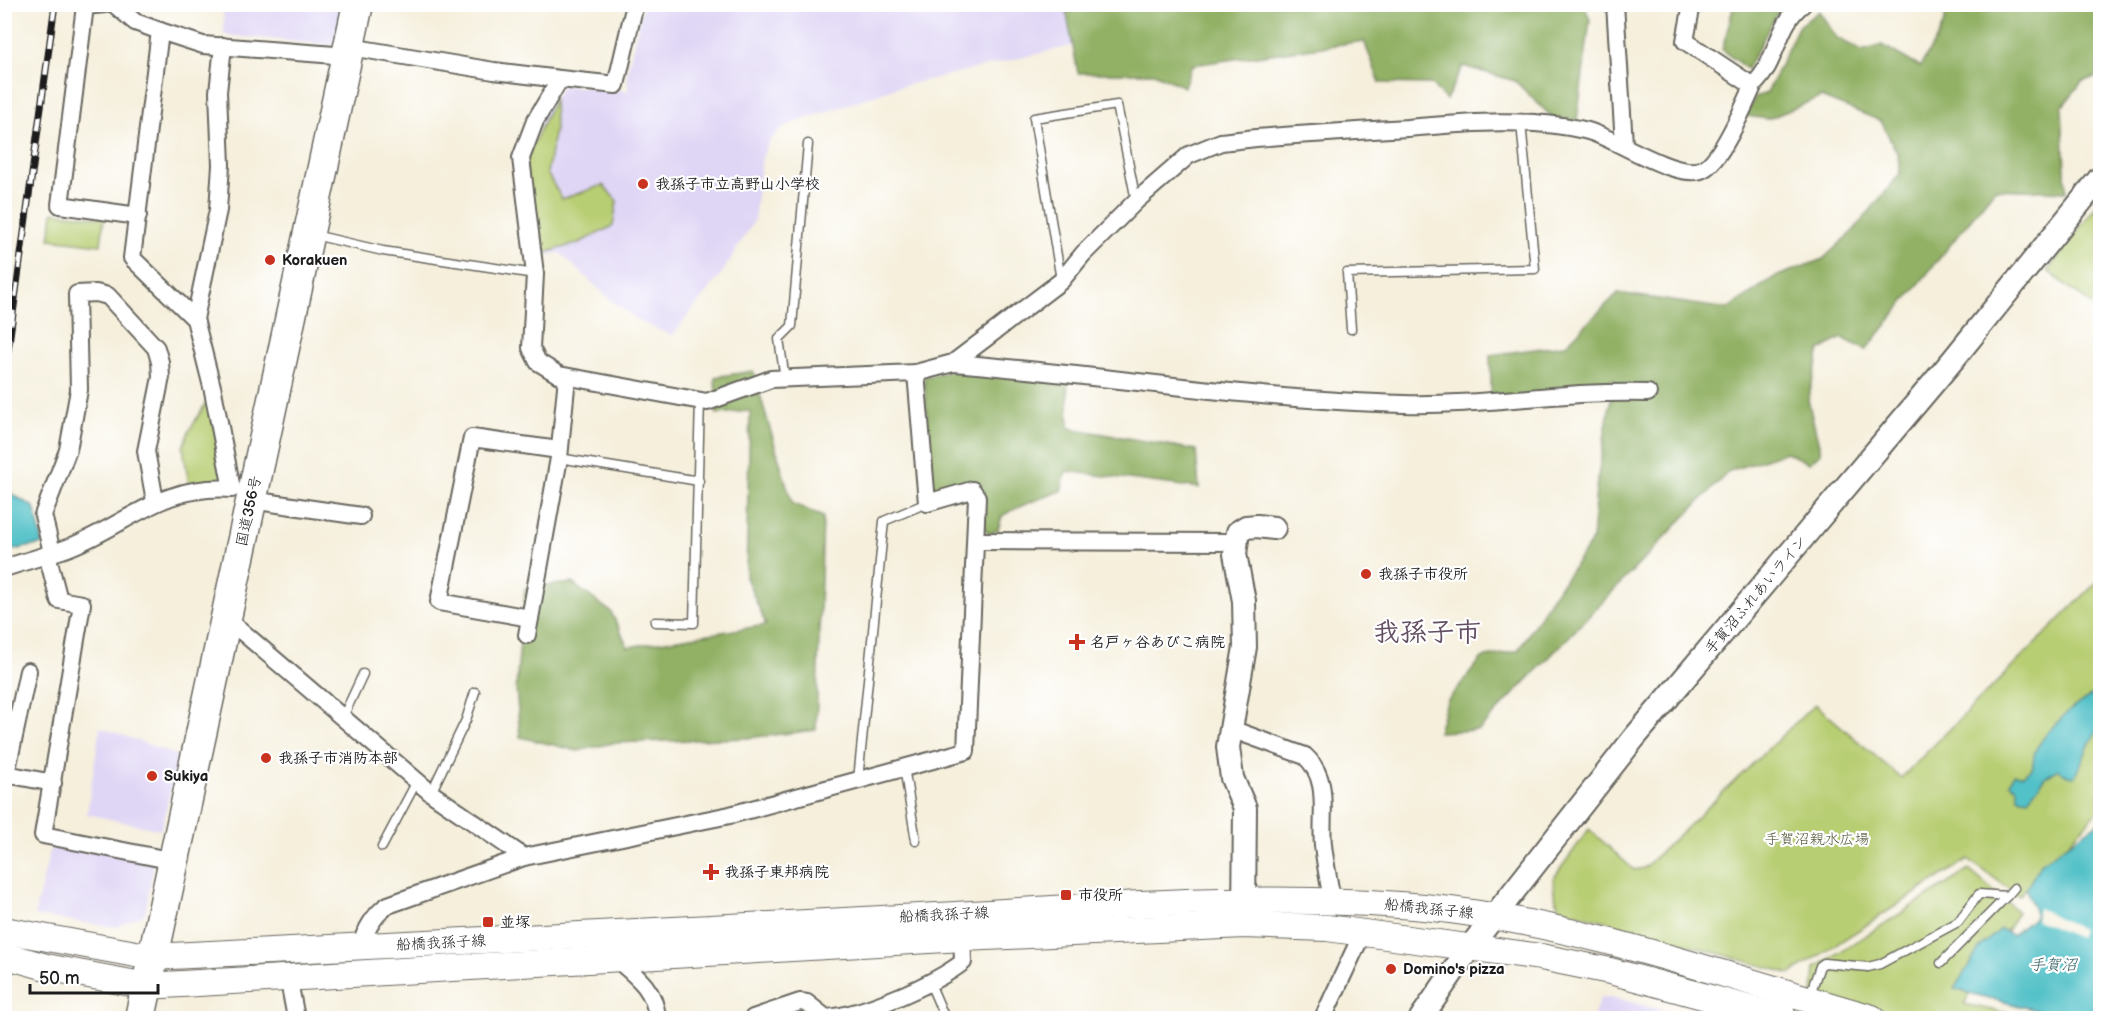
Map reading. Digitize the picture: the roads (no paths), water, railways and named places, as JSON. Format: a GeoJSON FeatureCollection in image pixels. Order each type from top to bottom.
{"type":"FeatureCollection","features":[{"type":"Feature","properties":{"kind":"highway","name":"国道356号"},"geometry":{"type":"LineString","coordinates":[[140,1018],[225,618],[241,495],[309,233],[358,4]]}},
{"type":"Feature","properties":{"kind":"main road","name":"船橋我孫子線"},"geometry":{"type":"LineString","coordinates":[[4,930],[150,971],[359,947],[590,935],[962,926],[1244,913],[1332,900],[1425,907],[1496,916],[1616,943],[1872,1018]]}},
{"type":"Feature","properties":{"kind":"main road","name":"船橋我孫子線"},"geometry":{"type":"LineString","coordinates":[[1244,913],[1289,926],[1363,932],[1541,957],[1610,971],[1784,1018]]}},
{"type":"Feature","properties":{"kind":"main road","name":"船橋我孫子線"},"geometry":{"type":"LineString","coordinates":[[4,955],[46,967],[288,976],[617,959],[962,926]]}},
{"type":"Feature","properties":{"kind":"street"},"geometry":{"type":"LineString","coordinates":[[105,4],[85,6],[60,205],[138,216]]}},
{"type":"Feature","properties":{"kind":"street"},"geometry":{"type":"LineString","coordinates":[[114,4],[135,22],[203,45],[349,52],[616,85],[635,4]]}},
{"type":"Feature","properties":{"kind":"street"},"geometry":{"type":"LineString","coordinates":[[1615,4],[1624,144]]}},
{"type":"Feature","properties":{"kind":"street"},"geometry":{"type":"LineString","coordinates":[[1692,4],[1685,41],[1753,86]]}},
{"type":"Feature","properties":{"kind":"street"},"geometry":{"type":"LineString","coordinates":[[953,363],[1061,281],[1083,254],[1136,201],[1189,155],[1221,142],[1464,123],[1555,123],[1589,130],[1624,144],[1672,168],[1687,172],[1703,170],[1714,160],[1753,86],[1762,77],[1787,21],[1803,4]]}},
{"type":"Feature","properties":{"kind":"street"},"geometry":{"type":"LineString","coordinates":[[160,31],[132,258],[195,319]]}},
{"type":"Feature","properties":{"kind":"street"},"geometry":{"type":"LineString","coordinates":[[223,46],[218,92],[221,165],[218,210],[195,319],[241,495]]}},
{"type":"Feature","properties":{"kind":"street"},"geometry":{"type":"LineString","coordinates":[[560,79],[535,121],[521,158],[535,274],[531,348],[538,362],[567,377],[707,402],[771,380],[916,373],[953,363],[1067,372],[1312,400],[1406,404],[1479,403],[1598,391],[1648,393]]}},
{"type":"Feature","properties":{"kind":"street","name":"手賀沼ふれあいライン"},"geometry":{"type":"LineString","coordinates":[[1421,1018],[1470,947],[1634,738],[1952,361],[2100,178]]}},
{"type":"Feature","properties":{"kind":"street"},"geometry":{"type":"LineString","coordinates":[[155,501],[146,451],[160,377],[156,348],[108,296],[96,292],[77,294],[79,390],[68,450],[43,515],[59,600],[82,604],[43,835],[174,861]]}},
{"type":"Feature","properties":{"kind":"street"},"geometry":{"type":"LineString","coordinates":[[359,947],[368,927],[380,910],[388,904],[524,857],[730,815],[966,751],[976,497],[972,490],[927,503],[916,373]]}},
{"type":"Feature","properties":{"kind":"street"},"geometry":{"type":"LineString","coordinates":[[527,635],[559,454],[567,377]]}},
{"type":"Feature","properties":{"kind":"street"},"geometry":{"type":"LineString","coordinates":[[530,618],[439,602],[472,438],[559,454]]}},
{"type":"Feature","properties":{"kind":"street"},"geometry":{"type":"LineString","coordinates":[[4,568],[71,547],[155,501],[185,493],[241,495],[361,516]]}},
{"type":"Feature","properties":{"kind":"street"},"geometry":{"type":"LineString","coordinates":[[1244,913],[1245,808],[1229,764],[1228,747],[1245,647],[1244,601],[1236,564],[1235,542],[1238,532],[1246,527],[1274,528]]}},
{"type":"Feature","properties":{"kind":"street"},"geometry":{"type":"LineString","coordinates":[[976,541],[1235,542]]}},
{"type":"Feature","properties":{"kind":"street"},"geometry":{"type":"LineString","coordinates":[[225,618],[431,792],[524,857]]}},
{"type":"Feature","properties":{"kind":"street"},"geometry":{"type":"LineString","coordinates":[[28,671],[6,774],[53,783]]}},
{"type":"Feature","properties":{"kind":"street"},"geometry":{"type":"LineString","coordinates":[[1231,729],[1305,756],[1310,760],[1322,785],[1323,842],[1332,900]]}},
{"type":"Feature","properties":{"kind":"street"},"geometry":{"type":"LineString","coordinates":[[753,1018],[800,1002],[807,1003],[826,1018],[843,1017],[875,1006],[963,962],[962,926]]}},
{"type":"Feature","properties":{"kind":"street"},"geometry":{"type":"LineString","coordinates":[[1323,1018],[1363,932]]}},
{"type":"Feature","properties":{"kind":"street"},"geometry":{"type":"LineString","coordinates":[[590,935],[646,984],[656,1002],[657,1018]]}},
{"type":"Feature","properties":{"kind":"street"},"geometry":{"type":"LineString","coordinates":[[288,976],[296,1018]]}},
{"type":"Feature","properties":{"kind":"lane"},"geometry":{"type":"LineString","coordinates":[[1061,281],[1034,118],[1117,105],[1136,201]]}},
{"type":"Feature","properties":{"kind":"lane"},"geometry":{"type":"LineString","coordinates":[[1351,329],[1347,273],[1535,269],[1521,123]]}},
{"type":"Feature","properties":{"kind":"lane"},"geometry":{"type":"LineString","coordinates":[[786,380],[779,339],[792,326],[808,144]]}},
{"type":"Feature","properties":{"kind":"lane"},"geometry":{"type":"LineString","coordinates":[[309,233],[383,251],[535,274]]}},
{"type":"Feature","properties":{"kind":"lane"},"geometry":{"type":"LineString","coordinates":[[656,622],[694,623],[700,400]]}},
{"type":"Feature","properties":{"kind":"lane"},"geometry":{"type":"LineString","coordinates":[[559,454],[699,481]]}},
{"type":"Feature","properties":{"kind":"lane"},"geometry":{"type":"LineString","coordinates":[[858,780],[884,521],[927,503]]}},
{"type":"Feature","properties":{"kind":"lane"},"geometry":{"type":"LineString","coordinates":[[343,717],[363,674]]}},
{"type":"Feature","properties":{"kind":"lane"},"geometry":{"type":"LineString","coordinates":[[431,792],[466,720],[475,692]]}},
{"type":"Feature","properties":{"kind":"lane"},"geometry":{"type":"LineString","coordinates":[[904,767],[916,841]]}},
{"type":"Feature","properties":{"kind":"lane"},"geometry":{"type":"LineString","coordinates":[[382,848],[417,780]]}},
{"type":"Feature","properties":{"kind":"lane"},"geometry":{"type":"LineString","coordinates":[[1941,963],[2014,888]]}},
{"type":"Feature","properties":{"kind":"lane"},"geometry":{"type":"LineString","coordinates":[[1812,1001],[1820,966],[1824,963],[1874,966],[1958,922],[1979,894],[2007,896]]}},
{"type":"Feature","properties":{"kind":"lane"},"geometry":{"type":"LineString","coordinates":[[929,981],[945,1018]]}},
{"type":"Feature","properties":{"kind":"water"},"geometry":{"type":"Polygon","coordinates":[[[10,493],[34,507],[43,544],[12,550],[5,548],[10,493]]]}},
{"type":"Feature","properties":{"kind":"water"},"geometry":{"type":"Polygon","coordinates":[[[2100,691],[2100,729],[2092,739],[2074,777],[2068,776],[2059,769],[2046,777],[2028,799],[2018,797],[2017,788],[2010,783],[2014,774],[2023,775],[2032,768],[2035,751],[2048,732],[2064,715],[2100,691]]]}},
{"type":"Feature","properties":{"kind":"water","name":"手賀沼"},"geometry":{"type":"Polygon","coordinates":[[[2098,823],[2100,824],[2100,1018],[2067,1018],[1954,989],[1981,946],[2001,929],[2012,935],[2036,916],[2026,889],[2042,862],[2098,823]]]}},
{"type":"Feature","properties":{"kind":"railway"},"geometry":{"type":"LineString","coordinates":[[4,380],[55,4]]}},
{"type":"Feature","properties":{"kind":"place","name":"我孫子市立高野山小学校"},"geometry":{"type":"Point","coordinates":[643,184]}},
{"type":"Feature","properties":{"kind":"place","name":"Korakuen"},"geometry":{"type":"Point","coordinates":[270,260]}},
{"type":"Feature","properties":{"kind":"place","name":"我孫子市役所"},"geometry":{"type":"Point","coordinates":[1366,574]}},
{"type":"Feature","properties":{"kind":"place","name":"名戸ヶ谷あびこ病院"},"geometry":{"type":"Point","coordinates":[1077,642]}},
{"type":"Feature","properties":{"kind":"place","name":"我孫子市消防本部"},"geometry":{"type":"Point","coordinates":[266,758]}},
{"type":"Feature","properties":{"kind":"place","name":"Sukiya"},"geometry":{"type":"Point","coordinates":[152,776]}},
{"type":"Feature","properties":{"kind":"place","name":"我孫子東邦病院"},"geometry":{"type":"Point","coordinates":[711,872]}},
{"type":"Feature","properties":{"kind":"place","name":"市役所"},"geometry":{"type":"Point","coordinates":[1066,895]}},
{"type":"Feature","properties":{"kind":"place","name":"並塚"},"geometry":{"type":"Point","coordinates":[488,922]}},
{"type":"Feature","properties":{"kind":"place","name":"Domino's pizza"},"geometry":{"type":"Point","coordinates":[1391,969]}},
{"type":"Feature","properties":{"kind":"district","name":"我孫子市"},"geometry":{"type":"Point","coordinates":[1427,633]}},
{"type":"Feature","properties":{"kind":"park label","name":"手賀沼親水広場"},"geometry":{"type":"Point","coordinates":[1817,839]}}]}
